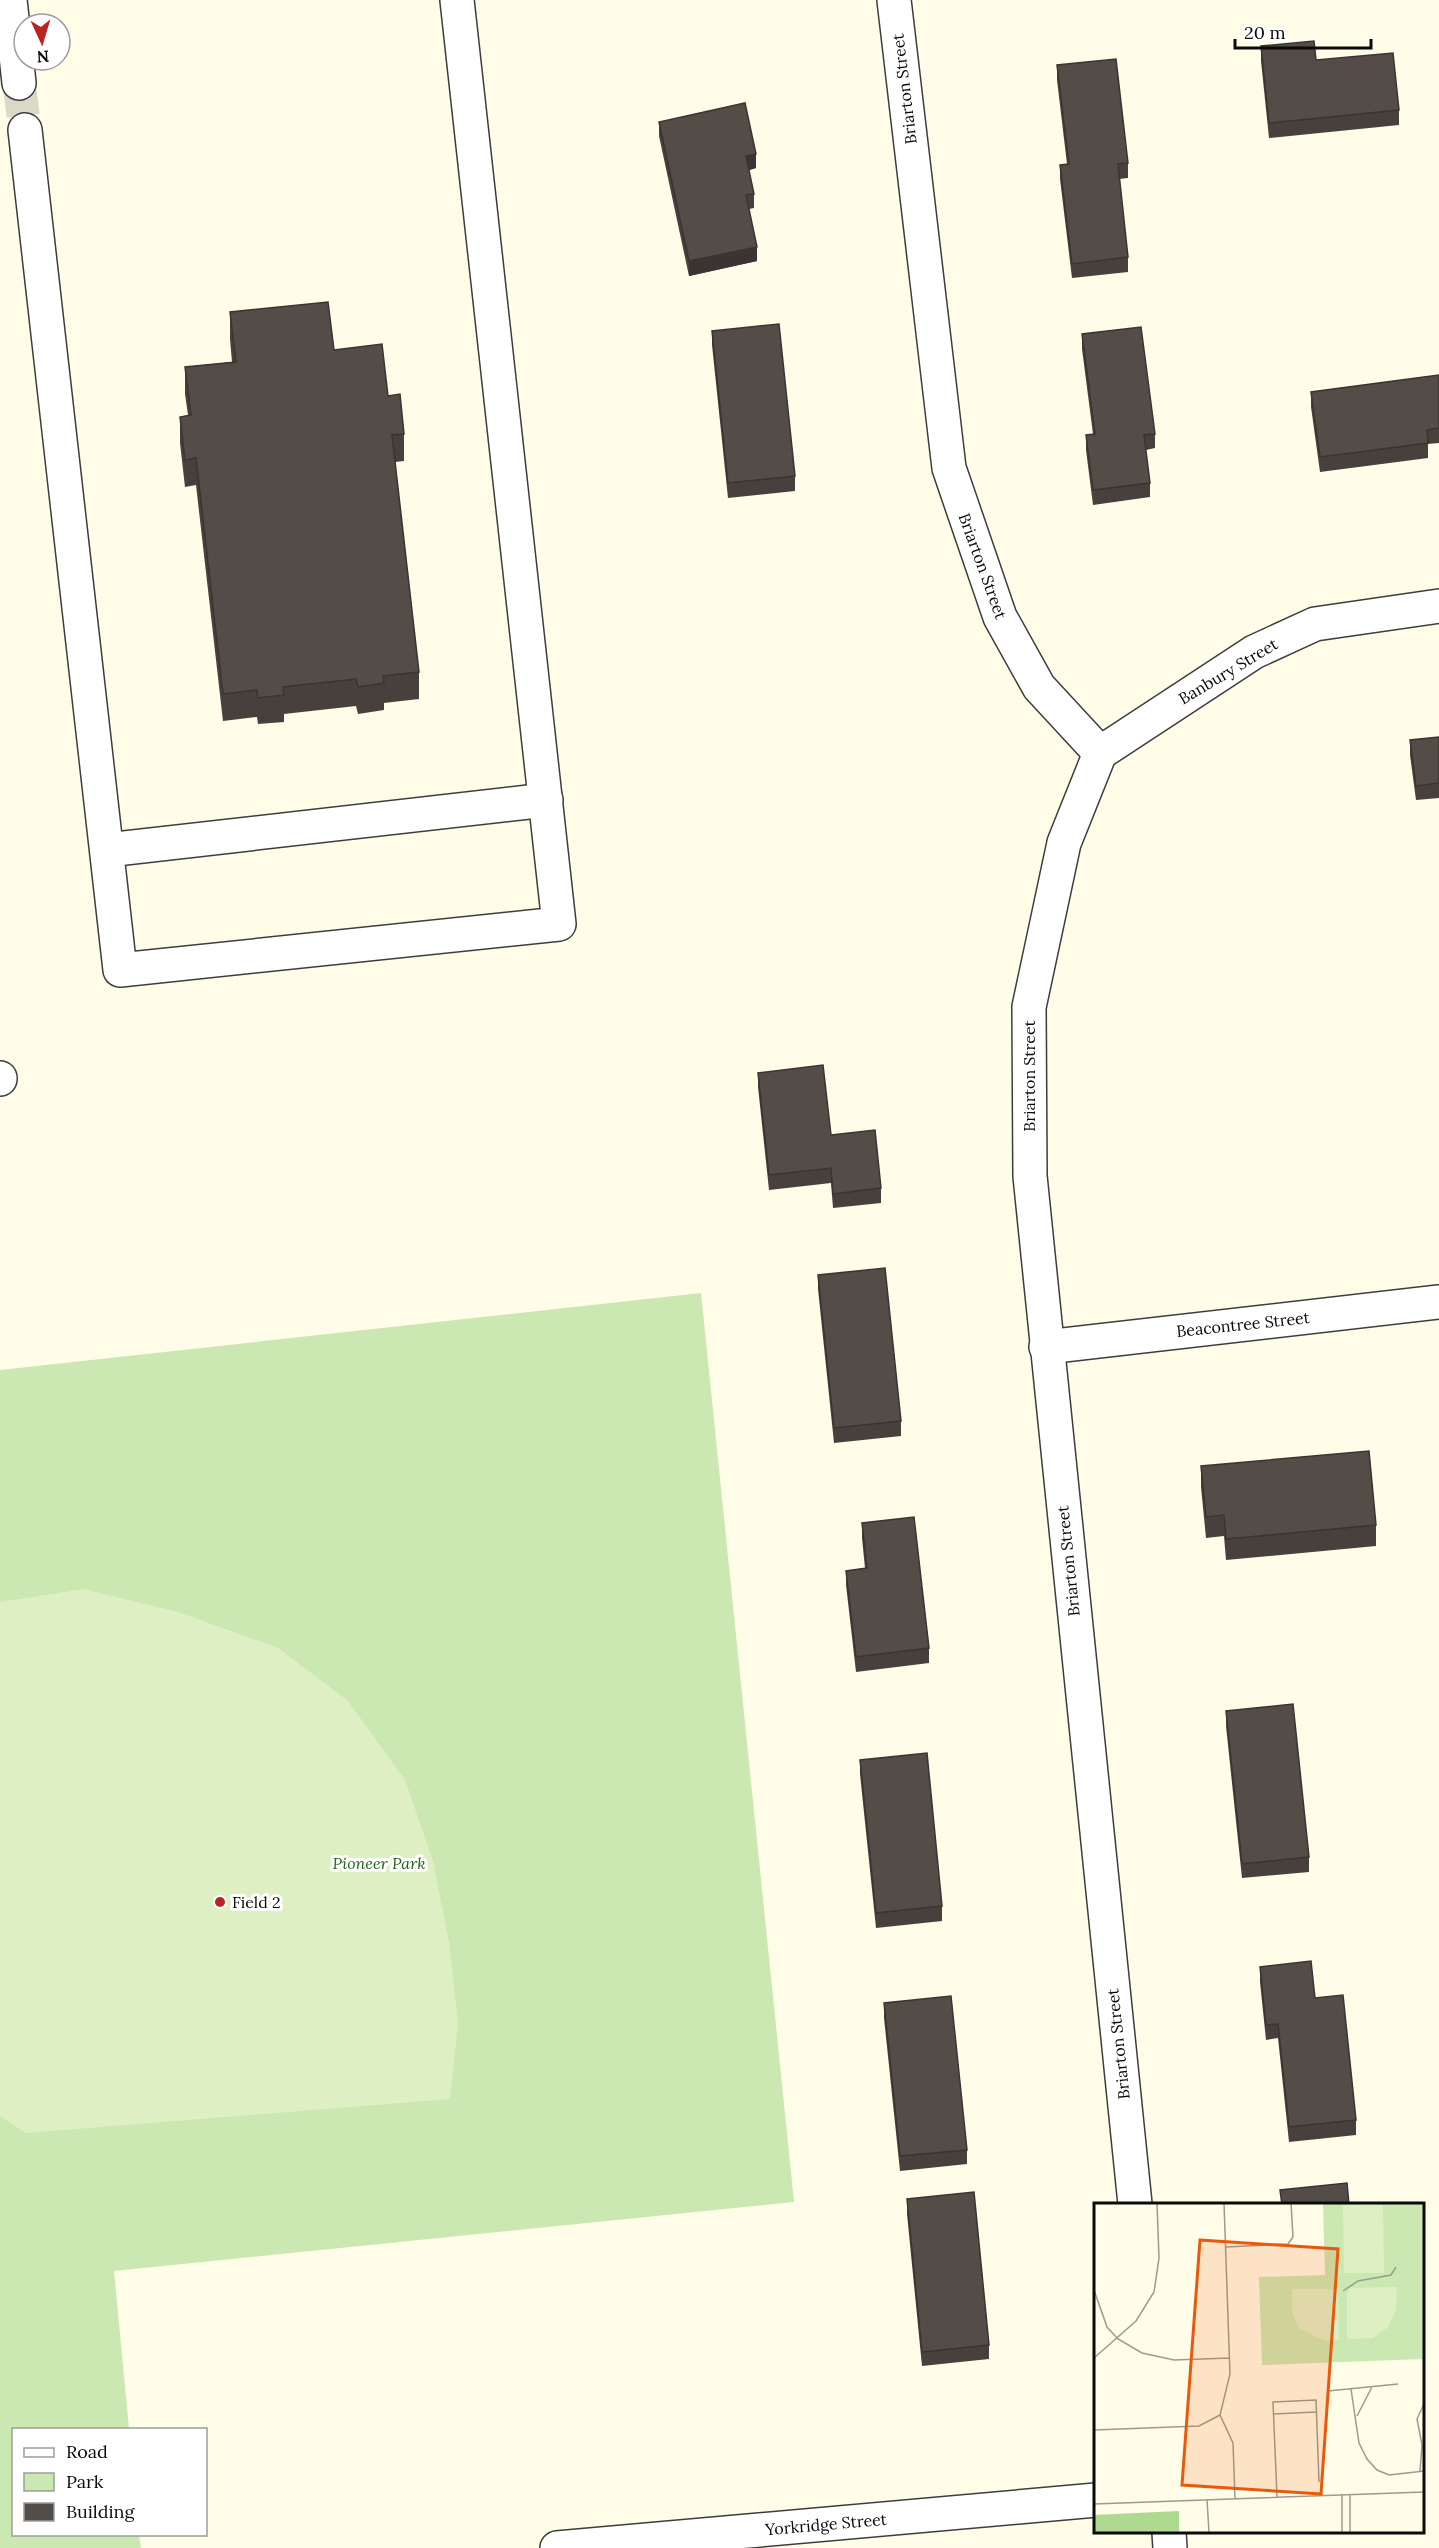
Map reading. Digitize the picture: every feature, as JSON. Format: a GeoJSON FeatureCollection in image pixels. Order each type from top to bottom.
{"type":"FeatureCollection","features":[{"type":"Feature","properties":{"kind":"street"},"geometry":{"type":"LineString","coordinates":[[10,0],[19,83]]}},
{"type":"Feature","properties":{"kind":"street"},"geometry":{"type":"LineString","coordinates":[[25,130],[120,969],[559,924],[457,0]]}},
{"type":"Feature","properties":{"kind":"street","name":"Briarton Street"},"geometry":{"type":"LineString","coordinates":[[894,0],[949,468],[999,617],[1039,687],[1100,753],[1064,843],[1029,1007],[1030,1176],[1135,2203]]}},
{"type":"Feature","properties":{"kind":"street","name":"Banbury Street"},"geometry":{"type":"LineString","coordinates":[[1100,753],[1254,652],[1314,624],[1439,606]]}},
{"type":"Feature","properties":{"kind":"street"},"geometry":{"type":"LineString","coordinates":[[107,850],[546,800]]}},
{"type":"Feature","properties":{"kind":"street","name":"Beacontree Street"},"geometry":{"type":"LineString","coordinates":[[1046,1347],[1439,1302]]}},
{"type":"Feature","properties":{"kind":"street","name":"Yorkridge Street"},"geometry":{"type":"LineString","coordinates":[[557,2548],[1094,2500]]}},
{"type":"Feature","properties":{"kind":"street"},"geometry":{"type":"LineString","coordinates":[[1169,2533],[1170,2548]]}},
{"type":"Feature","properties":{"kind":"green space","name":"Pioneer Park"},"geometry":{"type":"Polygon","coordinates":[[[701,1293],[794,2202],[114,2271],[129,2428],[12,2428],[12,2536],[139,2536],[141,2548],[0,2548],[0,1370],[701,1293]]]}},
{"type":"Feature","properties":{"kind":"green space","name":"Field 2"},"geometry":{"type":"Polygon","coordinates":[[[83,1589],[178,1612],[278,1648],[348,1701],[405,1780],[433,1861],[449,1942],[458,2023],[450,2099],[26,2133],[0,2116],[0,1602],[83,1589]]]}},
{"type":"Feature","properties":{"kind":"building"},"geometry":{"type":"Polygon","coordinates":[[[1314,41],[1316,60],[1393,53],[1399,110],[1269,123],[1261,46],[1314,41]]]}},
{"type":"Feature","properties":{"kind":"building"},"geometry":{"type":"Polygon","coordinates":[[[1116,59],[1128,163],[1118,164],[1128,257],[1072,264],[1060,165],[1069,164],[1057,65],[1116,59]]]}},
{"type":"Feature","properties":{"kind":"building"},"geometry":{"type":"Polygon","coordinates":[[[745,103],[756,154],[746,156],[754,194],[746,195],[757,247],[689,261],[659,122],[745,103]]]}},
{"type":"Feature","properties":{"kind":"building"},"geometry":{"type":"Polygon","coordinates":[[[328,302],[334,350],[382,344],[388,396],[400,394],[404,434],[392,435],[419,672],[383,676],[384,683],[358,687],[356,679],[283,687],[284,695],[258,698],[257,690],[223,694],[196,458],[185,460],[180,417],[191,415],[185,367],[236,362],[230,312],[328,302]]]}},
{"type":"Feature","properties":{"kind":"building"},"geometry":{"type":"Polygon","coordinates":[[[779,324],[795,476],[728,483],[712,331],[779,324]]]}},
{"type":"Feature","properties":{"kind":"building"},"geometry":{"type":"Polygon","coordinates":[[[1141,327],[1155,434],[1144,435],[1150,483],[1093,490],[1086,435],[1095,434],[1082,334],[1141,327]]]}},
{"type":"Feature","properties":{"kind":"building"},"geometry":{"type":"Polygon","coordinates":[[[1439,375],[1439,428],[1427,430],[1428,443],[1320,457],[1311,392],[1439,375]]]}},
{"type":"Feature","properties":{"kind":"building"},"geometry":{"type":"Polygon","coordinates":[[[1439,737],[1439,783],[1416,786],[1410,740],[1439,737]]]}},
{"type":"Feature","properties":{"kind":"building"},"geometry":{"type":"Polygon","coordinates":[[[823,1065],[831,1135],[875,1130],[881,1188],[833,1194],[831,1168],[769,1175],[758,1073],[823,1065]]]}},
{"type":"Feature","properties":{"kind":"building"},"geometry":{"type":"Polygon","coordinates":[[[885,1268],[901,1421],[834,1428],[818,1275],[885,1268]]]}},
{"type":"Feature","properties":{"kind":"building"},"geometry":{"type":"Polygon","coordinates":[[[1369,1451],[1376,1525],[1226,1539],[1224,1515],[1206,1517],[1201,1466],[1369,1451]]]}},
{"type":"Feature","properties":{"kind":"building"},"geometry":{"type":"Polygon","coordinates":[[[914,1517],[929,1648],[856,1657],[846,1571],[867,1568],[862,1523],[914,1517]]]}},
{"type":"Feature","properties":{"kind":"building"},"geometry":{"type":"Polygon","coordinates":[[[1293,1704],[1309,1857],[1242,1864],[1226,1711],[1293,1704]]]}},
{"type":"Feature","properties":{"kind":"building"},"geometry":{"type":"Polygon","coordinates":[[[927,1753],[942,1906],[876,1913],[860,1760],[927,1753]]]}},
{"type":"Feature","properties":{"kind":"building"},"geometry":{"type":"Polygon","coordinates":[[[1311,1961],[1315,1998],[1343,1995],[1356,2120],[1289,2127],[1278,2024],[1266,2025],[1260,1967],[1311,1961]]]}},
{"type":"Feature","properties":{"kind":"building"},"geometry":{"type":"Polygon","coordinates":[[[951,1996],[967,2150],[900,2156],[884,2003],[951,1996]]]}},
{"type":"Feature","properties":{"kind":"building"},"geometry":{"type":"Polygon","coordinates":[[[1347,2183],[1349,2203],[1282,2203],[1280,2190],[1347,2183]]]}},
{"type":"Feature","properties":{"kind":"building"},"geometry":{"type":"Polygon","coordinates":[[[974,2192],[989,2345],[922,2352],[907,2199],[974,2192]]]}},
{"type":"Feature","properties":{"kind":"tunnel"},"geometry":{"type":"LineString","coordinates":[[19,83],[25,130]]}},
{"type":"Feature","properties":{"kind":"place","name":"Field 2"},"geometry":{"type":"Point","coordinates":[220,1902]}}]}
